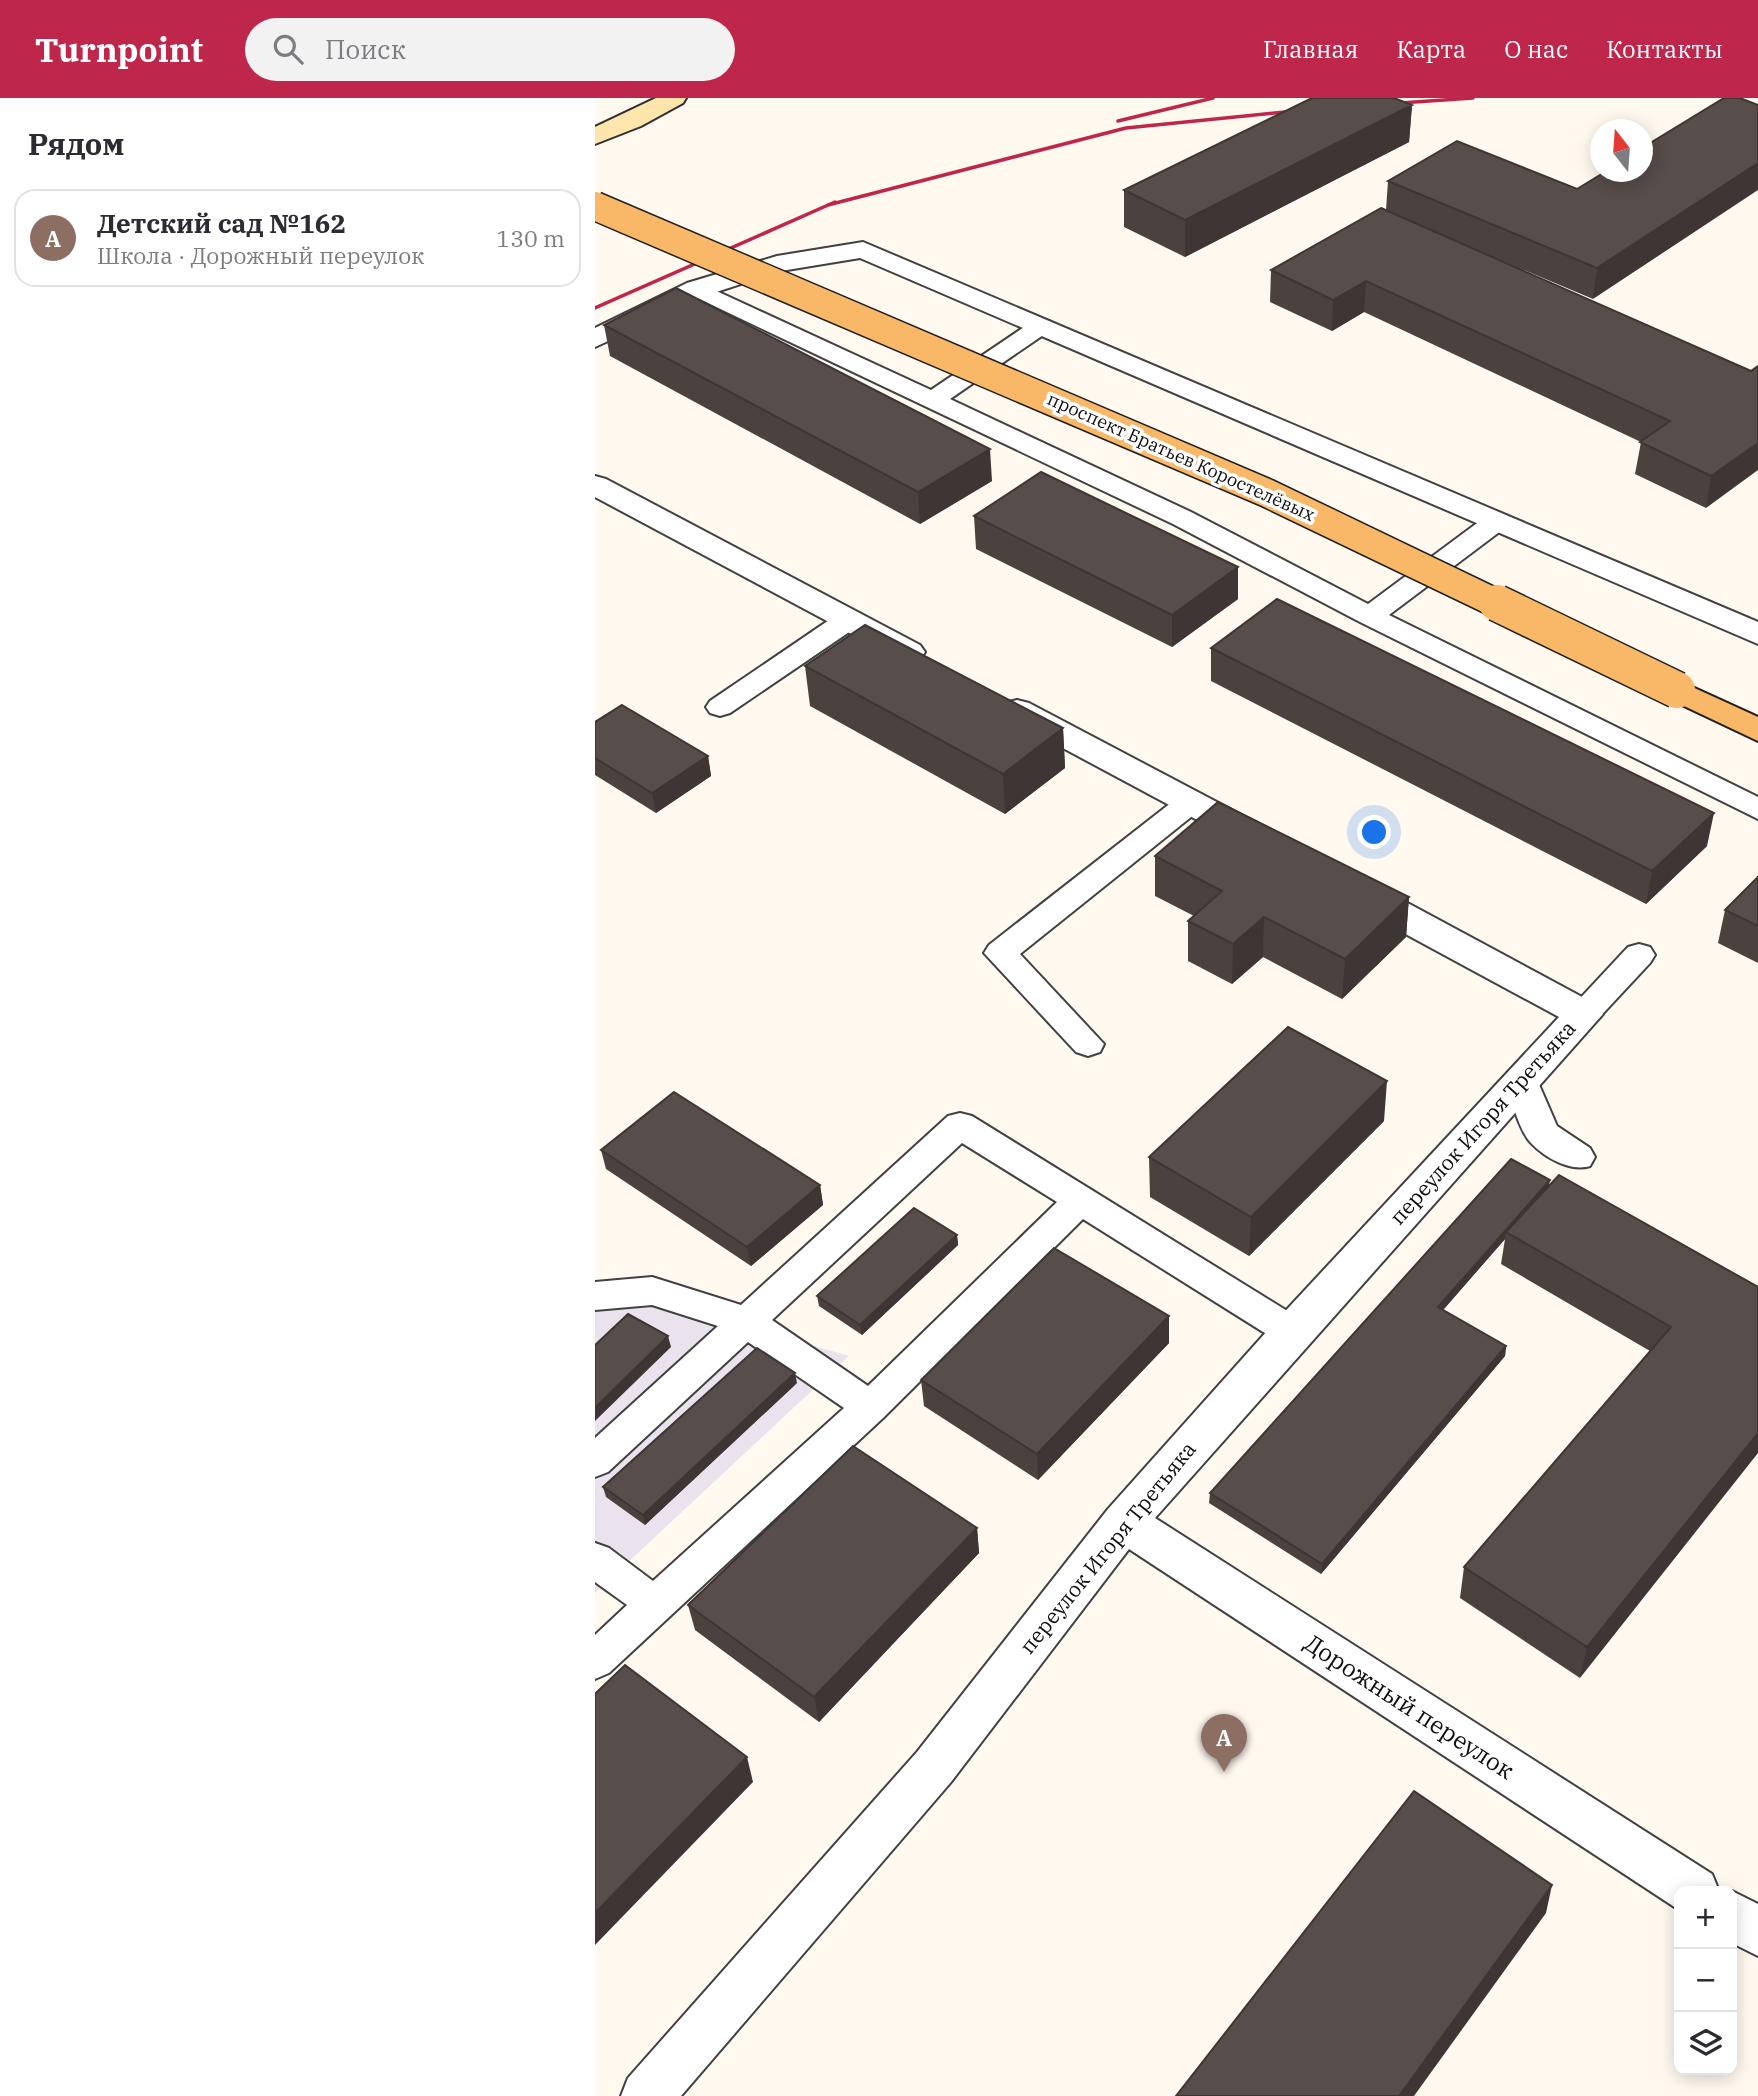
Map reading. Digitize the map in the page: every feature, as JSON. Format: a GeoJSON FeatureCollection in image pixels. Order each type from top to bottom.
{"type":"FeatureCollection","features":[{"type":"Feature","properties":{"kind":"main road"},"geometry":{"type":"LineString","coordinates":[[595,136],[632,121],[674,98]]}},
{"type":"Feature","properties":{"kind":"main road","name":"проспект Братьев Коростелёвых"},"geometry":{"type":"LineString","coordinates":[[595,206],[1267,493],[1758,730]]}},
{"type":"Feature","properties":{"kind":"street"},"geometry":{"type":"LineString","coordinates":[[595,340],[697,289],[777,264],[863,250],[1758,634]]}},
{"type":"Feature","properties":{"kind":"street"},"geometry":{"type":"LineString","coordinates":[[595,485],[934,665]]}},
{"type":"Feature","properties":{"kind":"street"},"geometry":{"type":"LineString","coordinates":[[995,698],[1277,848]]}},
{"type":"Feature","properties":{"kind":"street"},"geometry":{"type":"LineString","coordinates":[[1338,881],[1584,1014]]}},
{"type":"Feature","properties":{"kind":"street","name":"переулок Игоря Третьяка"},"geometry":{"type":"LineString","coordinates":[[647,2096],[934,1767],[1124,1522],[1292,1332],[1584,1014]]}},
{"type":"Feature","properties":{"kind":"street","name":"Дорожный переулок"},"geometry":{"type":"LineString","coordinates":[[1124,1522],[1687,1886]]}},
{"type":"Feature","properties":{"kind":"street"},"geometry":{"type":"LineString","coordinates":[[1737,1918],[1758,1932]]}},
{"type":"Feature","properties":{"kind":"lane"},"geometry":{"type":"LineString","coordinates":[[697,289],[1182,518],[1370,616],[1758,809]]}},
{"type":"Feature","properties":{"kind":"lane"},"geometry":{"type":"LineString","coordinates":[[934,399],[1041,326]]}},
{"type":"Feature","properties":{"kind":"lane"},"geometry":{"type":"LineString","coordinates":[[1370,616],[1497,521]]}},
{"type":"Feature","properties":{"kind":"lane"},"geometry":{"type":"LineString","coordinates":[[720,707],[848,620]]}},
{"type":"Feature","properties":{"kind":"lane"},"geometry":{"type":"LineString","coordinates":[[1088,1044],[1000,953],[1191,802]]}},
{"type":"Feature","properties":{"kind":"lane"},"geometry":{"type":"LineString","coordinates":[[1584,1014],[1639,955]]}},
{"type":"Feature","properties":{"kind":"lane"},"geometry":{"type":"LineString","coordinates":[[1522,1081],[1543,1134],[1578,1157]]}},
{"type":"Feature","properties":{"kind":"lane"},"geometry":{"type":"LineString","coordinates":[[595,1461],[960,1125],[1292,1332]]}},
{"type":"Feature","properties":{"kind":"lane"},"geometry":{"type":"LineString","coordinates":[[595,1661],[870,1407],[1081,1200]]}},
{"type":"Feature","properties":{"kind":"lane"},"geometry":{"type":"LineString","coordinates":[[595,1296],[652,1291],[746,1321],[870,1407]]}},
{"type":"Feature","properties":{"kind":"lane"},"geometry":{"type":"LineString","coordinates":[[595,1560],[655,1604]]}},
{"type":"Feature","properties":{"kind":"shaded area"},"geometry":{"type":"Polygon","coordinates":[[[595,1284],[849,1356],[595,1593],[595,1284]]]}},
{"type":"Feature","properties":{"kind":"building"},"geometry":{"type":"Polygon","coordinates":[[[1312,98],[1394,98],[1412,105],[1185,220],[1124,190],[1312,98]]]}},
{"type":"Feature","properties":{"kind":"building"},"geometry":{"type":"Polygon","coordinates":[[[1724,98],[1740,98],[1758,105],[1758,163],[1597,268],[1388,181],[1457,141],[1577,189],[1590,181],[1653,182],[1653,141],[1724,98]]]}},
{"type":"Feature","properties":{"kind":"building"},"geometry":{"type":"Polygon","coordinates":[[[1381,208],[1751,371],[1758,366],[1758,443],[1711,476],[1640,442],[1670,421],[1366,281],[1333,300],[1271,270],[1381,208]]]}},
{"type":"Feature","properties":{"kind":"building"},"geometry":{"type":"Polygon","coordinates":[[[676,288],[990,449],[918,492],[604,325],[676,288]]]}},
{"type":"Feature","properties":{"kind":"building"},"geometry":{"type":"Polygon","coordinates":[[[1041,472],[1238,567],[1172,615],[974,516],[1041,472]]]}},
{"type":"Feature","properties":{"kind":"building"},"geometry":{"type":"Polygon","coordinates":[[[1277,599],[1714,813],[1652,871],[1211,648],[1277,599]]]}},
{"type":"Feature","properties":{"kind":"building"},"geometry":{"type":"Polygon","coordinates":[[[865,625],[1063,728],[1003,774],[805,666],[865,625]]]}},
{"type":"Feature","properties":{"kind":"building"},"geometry":{"type":"Polygon","coordinates":[[[622,705],[708,756],[652,793],[595,758],[595,722],[622,705]]]}},
{"type":"Feature","properties":{"kind":"building"},"geometry":{"type":"Polygon","coordinates":[[[1218,802],[1409,897],[1345,959],[1264,917],[1233,944],[1188,921],[1222,891],[1155,856],[1218,802]]]}},
{"type":"Feature","properties":{"kind":"building"},"geometry":{"type":"Polygon","coordinates":[[[1758,877],[1758,926],[1725,910],[1758,877]]]}},
{"type":"Feature","properties":{"kind":"building"},"geometry":{"type":"Polygon","coordinates":[[[1288,1027],[1387,1081],[1251,1217],[1149,1157],[1288,1027]]]}},
{"type":"Feature","properties":{"kind":"building"},"geometry":{"type":"Polygon","coordinates":[[[674,1092],[820,1185],[747,1247],[601,1150],[674,1092]]]}},
{"type":"Feature","properties":{"kind":"building"},"geometry":{"type":"Polygon","coordinates":[[[1511,1159],[1550,1180],[1438,1307],[1506,1346],[1322,1564],[1210,1493],[1511,1159]]]}},
{"type":"Feature","properties":{"kind":"building"},"geometry":{"type":"Polygon","coordinates":[[[1559,1175],[1758,1287],[1758,1433],[1587,1647],[1464,1567],[1671,1327],[1506,1232],[1559,1175]]]}},
{"type":"Feature","properties":{"kind":"building"},"geometry":{"type":"Polygon","coordinates":[[[914,1208],[957,1235],[860,1325],[817,1296],[914,1208]]]}},
{"type":"Feature","properties":{"kind":"building"},"geometry":{"type":"Polygon","coordinates":[[[1054,1248],[1169,1316],[1037,1454],[921,1380],[1054,1248]]]}},
{"type":"Feature","properties":{"kind":"building"},"geometry":{"type":"Polygon","coordinates":[[[628,1314],[668,1336],[595,1408],[595,1345],[628,1314]]]}},
{"type":"Feature","properties":{"kind":"building"},"geometry":{"type":"Polygon","coordinates":[[[757,1348],[795,1373],[643,1515],[603,1487],[757,1348]]]}},
{"type":"Feature","properties":{"kind":"building"},"geometry":{"type":"Polygon","coordinates":[[[853,1446],[977,1528],[814,1697],[688,1605],[853,1446]]]}},
{"type":"Feature","properties":{"kind":"building"},"geometry":{"type":"Polygon","coordinates":[[[625,1665],[747,1757],[595,1913],[595,1694],[625,1665]]]}},
{"type":"Feature","properties":{"kind":"building"},"geometry":{"type":"Polygon","coordinates":[[[1414,1791],[1552,1885],[1399,2096],[1176,2096],[1414,1791]]]}},
{"type":"Feature","properties":{"kind":"railway"},"geometry":{"type":"LineString","coordinates":[[1118,121],[1213,98]]}},
{"type":"Feature","properties":{"kind":"railway"},"geometry":{"type":"LineString","coordinates":[[1385,104],[1473,98]]}},
{"type":"Feature","properties":{"kind":"railway"},"geometry":{"type":"LineString","coordinates":[[829,205],[1126,128],[1304,110]]}},
{"type":"Feature","properties":{"kind":"railway"},"geometry":{"type":"LineString","coordinates":[[829,205],[835,202]]}},
{"type":"Feature","properties":{"kind":"railway"},"geometry":{"type":"LineString","coordinates":[[595,308],[829,205]]}},
{"type":"Feature","properties":{"kind":"place","name":"Детский сад №162"},"geometry":{"type":"Point","coordinates":[1224,1772]}}]}
